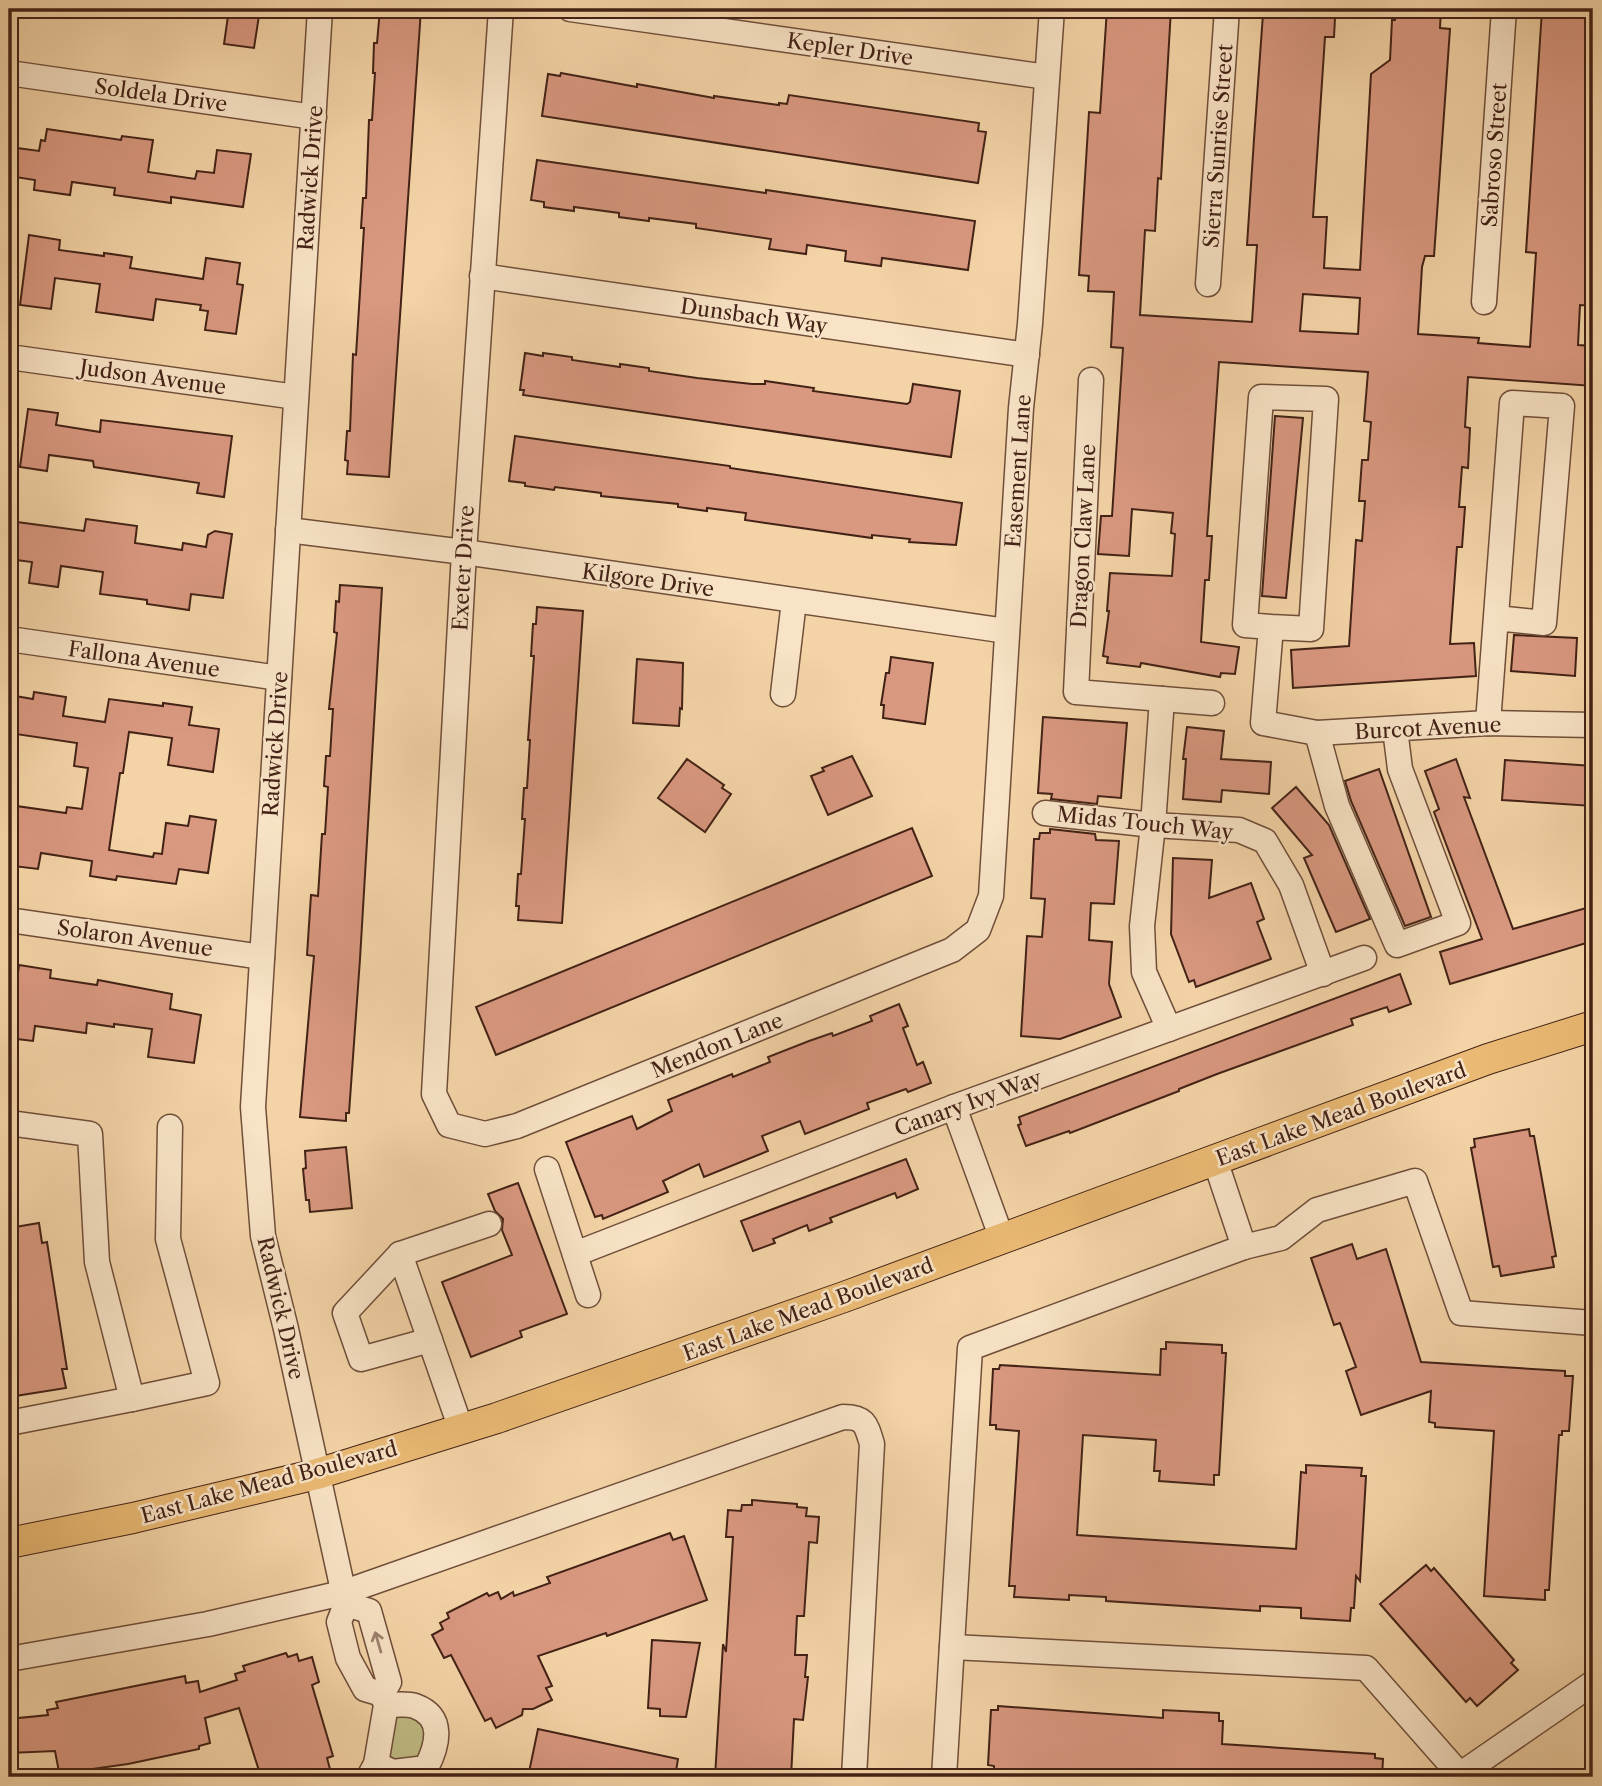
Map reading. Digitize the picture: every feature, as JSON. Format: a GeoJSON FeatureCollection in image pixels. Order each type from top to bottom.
{"type":"FeatureCollection","features":[{"type":"Feature","properties":{"kind":"main road","name":"East Lake Mead Boulevard"},"geometry":{"type":"LineString","coordinates":[[9,1544],[134,1518],[317,1474],[461,1429],[831,1302],[1488,1059],[1593,1026]]}},
{"type":"Feature","properties":{"kind":"street","name":"Radwick Drive"},"geometry":{"type":"LineString","coordinates":[[320,9],[253,1107],[263,1236],[286,1329],[344,1598],[338,1622],[348,1658],[365,1689],[384,1699]]}},
{"type":"Feature","properties":{"kind":"street","name":"Exeter Drive"},"geometry":{"type":"LineString","coordinates":[[449,1125],[434,1094],[464,552],[501,9]]}},
{"type":"Feature","properties":{"kind":"street","name":"Kepler Drive"},"geometry":{"type":"LineString","coordinates":[[570,9],[1047,77]]}},
{"type":"Feature","properties":{"kind":"street","name":"Easement Lane"},"geometry":{"type":"LineString","coordinates":[[978,930],[992,896],[1007,632],[1052,9]]}},
{"type":"Feature","properties":{"kind":"street","name":"Sierra Sunrise Street"},"geometry":{"type":"LineString","coordinates":[[1208,284],[1227,9]]}},
{"type":"Feature","properties":{"kind":"street","name":"Sabroso Street"},"geometry":{"type":"LineString","coordinates":[[1484,302],[1504,9]]}},
{"type":"Feature","properties":{"kind":"street","name":"Soldela Drive"},"geometry":{"type":"LineString","coordinates":[[9,73],[314,117]]}},
{"type":"Feature","properties":{"kind":"street","name":"Dunsbach Way"},"geometry":{"type":"LineString","coordinates":[[482,276],[1027,355]]}},
{"type":"Feature","properties":{"kind":"street","name":"Judson Avenue"},"geometry":{"type":"LineString","coordinates":[[9,357],[296,397]]}},
{"type":"Feature","properties":{"kind":"street","name":"Dragon Claw Lane"},"geometry":{"type":"LineString","coordinates":[[1091,380],[1076,692],[1162,699]]}},
{"type":"Feature","properties":{"kind":"street"},"geometry":{"type":"LineString","coordinates":[[1261,397],[1326,399],[1311,629],[1271,627],[1245,625],[1261,397]]}},
{"type":"Feature","properties":{"kind":"street"},"geometry":{"type":"LineString","coordinates":[[1488,723],[1512,403],[1562,406],[1544,623],[1496,618]]}},
{"type":"Feature","properties":{"kind":"street","name":"Kilgore Drive"},"geometry":{"type":"LineString","coordinates":[[288,530],[464,552],[1007,632]]}},
{"type":"Feature","properties":{"kind":"street"},"geometry":{"type":"LineString","coordinates":[[783,694],[794,601]]}},
{"type":"Feature","properties":{"kind":"street","name":"Burcot Avenue"},"geometry":{"type":"LineString","coordinates":[[1271,627],[1263,723],[1317,733],[1488,723],[1593,725]]}},
{"type":"Feature","properties":{"kind":"street","name":"Fallona Avenue"},"geometry":{"type":"LineString","coordinates":[[9,639],[279,678]]}},
{"type":"Feature","properties":{"kind":"street"},"geometry":{"type":"LineString","coordinates":[[1169,1029],[1144,972],[1142,926],[1162,699],[1212,703]]}},
{"type":"Feature","properties":{"kind":"street"},"geometry":{"type":"LineString","coordinates":[[1317,733],[1337,806],[1396,945],[1458,923],[1400,769],[1395,729]]}},
{"type":"Feature","properties":{"kind":"street","name":"Midas Touch Way"},"geometry":{"type":"LineString","coordinates":[[1045,813],[1153,825],[1239,830],[1265,841],[1291,885],[1323,974]]}},
{"type":"Feature","properties":{"kind":"street","name":"Solaron Avenue"},"geometry":{"type":"LineString","coordinates":[[9,920],[262,957]]}},
{"type":"Feature","properties":{"kind":"street","name":"Mendon Lane"},"geometry":{"type":"LineString","coordinates":[[449,1125],[485,1134],[517,1126],[952,950],[978,930]]}},
{"type":"Feature","properties":{"kind":"street","name":"Canary Ivy Way"},"geometry":{"type":"LineString","coordinates":[[575,1254],[954,1107],[1364,958]]}},
{"type":"Feature","properties":{"kind":"street"},"geometry":{"type":"LineString","coordinates":[[954,1107],[1002,1239]]}},
{"type":"Feature","properties":{"kind":"street"},"geometry":{"type":"LineString","coordinates":[[9,1123],[90,1134],[97,1262],[132,1399]]}},
{"type":"Feature","properties":{"kind":"street"},"geometry":{"type":"LineString","coordinates":[[9,1423],[207,1383],[167,1239],[170,1127]]}},
{"type":"Feature","properties":{"kind":"street"},"geometry":{"type":"LineString","coordinates":[[1215,1160],[1244,1247]]}},
{"type":"Feature","properties":{"kind":"street"},"geometry":{"type":"LineString","coordinates":[[547,1169],[588,1295]]}},
{"type":"Feature","properties":{"kind":"street"},"geometry":{"type":"LineString","coordinates":[[944,1777],[970,1348],[1244,1247],[1282,1238],[1317,1210],[1415,1181],[1461,1313],[1593,1323]]}},
{"type":"Feature","properties":{"kind":"street"},"geometry":{"type":"LineString","coordinates":[[430,1340],[361,1359],[345,1313],[400,1254],[489,1224]]}},
{"type":"Feature","properties":{"kind":"street"},"geometry":{"type":"LineString","coordinates":[[400,1254],[461,1429]]}},
{"type":"Feature","properties":{"kind":"street"},"geometry":{"type":"LineString","coordinates":[[9,1659],[344,1598],[843,1418],[856,1417],[867,1425],[872,1444],[854,1777]]}},
{"type":"Feature","properties":{"kind":"street"},"geometry":{"type":"LineString","coordinates":[[344,1598],[369,1611],[389,1682],[384,1699],[372,1770],[393,1772],[426,1768],[435,1750],[436,1729],[430,1714],[412,1704],[384,1699]]}},
{"type":"Feature","properties":{"kind":"street"},"geometry":{"type":"LineString","coordinates":[[952,1647],[1366,1668],[1461,1777],[1593,1684]]}},
{"type":"Feature","properties":{"kind":"shaded area"},"geometry":{"type":"Polygon","coordinates":[[[386,1705],[431,1714],[426,1768],[376,1764],[386,1705]]]}},
{"type":"Feature","properties":{"kind":"building"},"geometry":{"type":"Polygon","coordinates":[[[229,9],[260,9],[254,48],[224,44],[229,9]]]}},
{"type":"Feature","properties":{"kind":"building"},"geometry":{"type":"Polygon","coordinates":[[[380,9],[421,9],[389,477],[347,474],[348,461],[345,460],[347,431],[350,431],[353,354],[356,355],[364,228],[361,228],[363,198],[366,198],[369,120],[372,120],[375,73],[374,43],[377,43],[380,9]]]}},
{"type":"Feature","properties":{"kind":"building"},"geometry":{"type":"Polygon","coordinates":[[[1107,9],[1171,9],[1161,179],[1158,178],[1155,231],[1145,230],[1140,315],[1252,322],[1257,245],[1247,245],[1263,14],[1272,14],[1273,9],[1317,9],[1317,17],[1335,18],[1334,37],[1325,37],[1313,217],[1327,217],[1324,268],[1360,270],[1371,74],[1390,60],[1392,20],[1395,20],[1396,9],[1441,9],[1440,28],[1450,29],[1434,256],[1425,256],[1422,267],[1418,334],[1479,338],[1478,343],[1530,347],[1536,253],[1526,252],[1542,10],[1593,14],[1593,306],[1580,305],[1578,345],[1593,346],[1593,386],[1468,377],[1465,427],[1470,428],[1468,468],[1462,467],[1459,507],[1465,507],[1462,547],[1457,547],[1450,644],[1474,643],[1476,676],[1293,688],[1291,650],[1349,646],[1356,540],[1362,541],[1365,501],[1359,501],[1362,460],[1368,460],[1371,422],[1364,421],[1368,372],[1219,362],[1207,536],[1212,536],[1209,580],[1205,580],[1201,642],[1239,647],[1235,674],[1221,673],[1220,677],[1141,663],[1140,667],[1107,663],[1108,657],[1103,656],[1109,611],[1110,573],[1172,576],[1175,534],[1171,533],[1173,513],[1132,509],[1129,556],[1098,554],[1101,516],[1112,516],[1123,348],[1111,347],[1114,292],[1088,291],[1089,276],[1079,275],[1089,112],[1100,113],[1107,9]],[[1303,294],[1300,331],[1358,334],[1360,298],[1303,294]]]}},
{"type":"Feature","properties":{"kind":"building"},"geometry":{"type":"Polygon","coordinates":[[[561,73],[714,98],[779,105],[787,104],[789,95],[979,123],[978,131],[986,132],[978,183],[542,116],[548,74],[560,76],[561,73]]]}},
{"type":"Feature","properties":{"kind":"building"},"geometry":{"type":"Polygon","coordinates":[[[47,129],[121,140],[122,136],[153,140],[148,172],[195,179],[197,171],[214,173],[217,150],[251,154],[243,207],[171,197],[171,203],[114,195],[115,188],[72,182],[70,195],[34,190],[35,180],[9,176],[9,147],[39,151],[41,140],[45,141],[47,129]]]}},
{"type":"Feature","properties":{"kind":"building"},"geometry":{"type":"Polygon","coordinates":[[[537,160],[975,221],[968,270],[882,258],[881,266],[845,261],[846,251],[807,245],[806,254],[769,249],[771,239],[696,228],[696,224],[619,217],[619,213],[574,207],[574,211],[544,207],[544,202],[531,200],[537,160]]]}},
{"type":"Feature","properties":{"kind":"building"},"geometry":{"type":"Polygon","coordinates":[[[29,235],[60,240],[59,250],[132,257],[130,268],[203,279],[206,258],[240,263],[237,284],[243,285],[236,334],[205,330],[208,311],[200,310],[201,305],[156,299],[153,320],[96,312],[100,284],[55,278],[51,309],[20,305],[29,235]]]}},
{"type":"Feature","properties":{"kind":"building"},"geometry":{"type":"Polygon","coordinates":[[[525,353],[572,357],[572,360],[620,367],[620,364],[649,368],[649,371],[697,378],[752,384],[765,384],[765,381],[814,388],[813,391],[907,404],[910,402],[913,384],[960,391],[951,457],[523,395],[524,390],[520,390],[525,353]]]}},
{"type":"Feature","properties":{"kind":"building"},"geometry":{"type":"Polygon","coordinates":[[[28,409],[58,413],[56,425],[100,432],[101,420],[232,436],[224,497],[197,493],[199,483],[94,467],[93,461],[49,455],[47,471],[20,467],[28,409]]]}},
{"type":"Feature","properties":{"kind":"building"},"geometry":{"type":"Polygon","coordinates":[[[1275,416],[1303,418],[1286,598],[1262,596],[1275,416]]]}},
{"type":"Feature","properties":{"kind":"building"},"geometry":{"type":"Polygon","coordinates":[[[515,436],[730,466],[962,503],[956,545],[909,542],[910,539],[872,535],[872,538],[745,520],[746,513],[707,508],[707,511],[678,507],[678,504],[601,496],[601,493],[525,486],[525,483],[509,481],[515,436]]]}},
{"type":"Feature","properties":{"kind":"building"},"geometry":{"type":"Polygon","coordinates":[[[86,519],[137,526],[135,543],[182,550],[183,543],[206,547],[208,535],[215,531],[232,534],[223,598],[191,594],[189,610],[147,604],[147,600],[100,594],[103,572],[61,566],[58,587],[29,583],[32,562],[9,559],[9,521],[84,531],[86,519]]]}},
{"type":"Feature","properties":{"kind":"building"},"geometry":{"type":"Polygon","coordinates":[[[340,585],[382,588],[360,959],[349,1113],[346,1113],[346,1121],[300,1117],[314,956],[307,955],[311,895],[318,896],[322,834],[325,834],[328,787],[324,786],[326,756],[330,756],[333,709],[329,709],[337,633],[334,632],[336,601],[339,602],[340,585]]]}},
{"type":"Feature","properties":{"kind":"building"},"geometry":{"type":"Polygon","coordinates":[[[537,607],[583,611],[562,923],[518,920],[519,906],[516,906],[525,819],[522,819],[524,788],[527,788],[534,656],[531,656],[537,607]]]}},
{"type":"Feature","properties":{"kind":"building"},"geometry":{"type":"Polygon","coordinates":[[[1514,635],[1577,638],[1575,676],[1511,671],[1514,635]]]}},
{"type":"Feature","properties":{"kind":"building"},"geometry":{"type":"Polygon","coordinates":[[[891,657],[933,663],[925,724],[883,718],[884,705],[881,705],[891,657]]]}},
{"type":"Feature","properties":{"kind":"building"},"geometry":{"type":"Polygon","coordinates":[[[637,659],[683,663],[679,726],[633,723],[637,659]]]}},
{"type":"Feature","properties":{"kind":"building"},"geometry":{"type":"Polygon","coordinates":[[[34,692],[66,697],[63,716],[105,722],[109,699],[163,706],[163,703],[192,707],[189,725],[219,729],[213,772],[168,765],[172,738],[129,732],[109,850],[153,857],[154,853],[162,854],[166,823],[188,826],[190,816],[216,820],[208,873],[179,869],[176,884],[117,876],[116,880],[90,876],[92,861],[41,853],[38,869],[13,866],[15,850],[9,849],[9,805],[66,813],[67,807],[82,809],[88,768],[74,766],[77,743],[9,733],[9,695],[33,699],[34,692]]]}},
{"type":"Feature","properties":{"kind":"building"},"geometry":{"type":"Polygon","coordinates":[[[1043,717],[1127,723],[1121,798],[1098,796],[1097,804],[1051,799],[1052,794],[1038,793],[1043,717]]]}},
{"type":"Feature","properties":{"kind":"building"},"geometry":{"type":"Polygon","coordinates":[[[1187,727],[1224,731],[1221,759],[1271,762],[1269,794],[1222,790],[1221,802],[1183,799],[1186,759],[1183,759],[1187,727]]]}},
{"type":"Feature","properties":{"kind":"building"},"geometry":{"type":"Polygon","coordinates":[[[852,756],[872,796],[828,815],[811,776],[824,771],[822,768],[852,756]]]}},
{"type":"Feature","properties":{"kind":"building"},"geometry":{"type":"Polygon","coordinates":[[[687,759],[724,785],[722,788],[731,794],[705,832],[658,798],[687,759]]]}},
{"type":"Feature","properties":{"kind":"building"},"geometry":{"type":"Polygon","coordinates":[[[1456,759],[1470,798],[1464,797],[1513,929],[1593,906],[1593,941],[1450,984],[1440,952],[1482,939],[1434,812],[1439,809],[1425,771],[1456,759]]]}},
{"type":"Feature","properties":{"kind":"building"},"geometry":{"type":"Polygon","coordinates":[[[1505,760],[1593,766],[1593,806],[1502,800],[1505,760]]]}},
{"type":"Feature","properties":{"kind":"building"},"geometry":{"type":"Polygon","coordinates":[[[1379,769],[1431,917],[1405,926],[1351,801],[1345,781],[1379,769]]]}},
{"type":"Feature","properties":{"kind":"building"},"geometry":{"type":"Polygon","coordinates":[[[1296,787],[1329,825],[1370,919],[1336,932],[1304,858],[1312,855],[1272,808],[1296,787]]]}},
{"type":"Feature","properties":{"kind":"building"},"geometry":{"type":"Polygon","coordinates":[[[912,828],[932,876],[496,1055],[476,1007],[912,828]]]}},
{"type":"Feature","properties":{"kind":"building"},"geometry":{"type":"Polygon","coordinates":[[[1050,829],[1095,834],[1096,840],[1119,841],[1114,904],[1091,903],[1089,940],[1112,942],[1109,984],[1121,1017],[1060,1039],[1021,1036],[1027,936],[1042,937],[1045,899],[1031,898],[1034,839],[1039,839],[1040,833],[1050,833],[1050,829]]]}},
{"type":"Feature","properties":{"kind":"building"},"geometry":{"type":"Polygon","coordinates":[[[1173,858],[1212,860],[1209,898],[1251,883],[1264,919],[1257,922],[1271,959],[1196,987],[1194,980],[1189,982],[1171,934],[1173,858]]]}},
{"type":"Feature","properties":{"kind":"building"},"geometry":{"type":"Polygon","coordinates":[[[19,965],[51,970],[50,978],[97,985],[98,980],[172,994],[170,1009],[201,1015],[194,1063],[148,1057],[152,1029],[87,1023],[86,1033],[35,1026],[33,1041],[9,1038],[9,986],[16,987],[19,965]]]}},
{"type":"Feature","properties":{"kind":"building"},"geometry":{"type":"Polygon","coordinates":[[[1400,974],[1411,1004],[1389,1012],[1387,1007],[1351,1019],[1353,1025],[1217,1074],[1070,1133],[1069,1131],[1026,1146],[1018,1125],[1021,1124],[1019,1117],[1400,974]]]}},
{"type":"Feature","properties":{"kind":"building"},"geometry":{"type":"Polygon","coordinates":[[[899,1004],[908,1026],[903,1028],[917,1065],[923,1062],[931,1083],[867,1103],[869,1109],[805,1134],[800,1121],[762,1136],[768,1151],[704,1177],[699,1164],[663,1181],[668,1192],[603,1219],[602,1215],[595,1217],[566,1142],[632,1116],[637,1129],[672,1111],[668,1100],[770,1062],[768,1057],[809,1041],[832,1033],[833,1036],[872,1021],[870,1016],[899,1004]]]}},
{"type":"Feature","properties":{"kind":"building"},"geometry":{"type":"Polygon","coordinates":[[[1529,1129],[1530,1136],[1534,1136],[1556,1256],[1552,1257],[1554,1267],[1501,1276],[1499,1266],[1493,1267],[1471,1148],[1475,1147],[1474,1139],[1529,1129]]]}},
{"type":"Feature","properties":{"kind":"building"},"geometry":{"type":"Polygon","coordinates":[[[346,1147],[352,1208],[310,1212],[303,1169],[306,1168],[305,1151],[346,1147]]]}},
{"type":"Feature","properties":{"kind":"building"},"geometry":{"type":"Polygon","coordinates":[[[906,1159],[918,1189],[897,1198],[895,1193],[830,1218],[832,1222],[809,1231],[807,1225],[773,1239],[775,1243],[753,1251],[741,1221],[906,1159]]]}},
{"type":"Feature","properties":{"kind":"building"},"geometry":{"type":"Polygon","coordinates":[[[518,1183],[567,1314],[520,1331],[522,1337],[471,1357],[442,1282],[512,1255],[502,1230],[503,1219],[495,1211],[488,1194],[518,1183]]]}},
{"type":"Feature","properties":{"kind":"building"},"geometry":{"type":"Polygon","coordinates":[[[39,1223],[42,1243],[47,1242],[67,1369],[62,1369],[66,1388],[9,1397],[9,1228],[39,1223]]]}},
{"type":"Feature","properties":{"kind":"building"},"geometry":{"type":"Polygon","coordinates":[[[1352,1244],[1357,1259],[1386,1249],[1421,1362],[1565,1371],[1565,1376],[1573,1376],[1569,1431],[1562,1431],[1562,1435],[1559,1435],[1549,1590],[1545,1590],[1545,1600],[1484,1596],[1494,1431],[1435,1427],[1435,1423],[1429,1422],[1431,1391],[1361,1415],[1346,1371],[1356,1367],[1340,1323],[1334,1325],[1311,1258],[1352,1244]]]}},
{"type":"Feature","properties":{"kind":"building"},"geometry":{"type":"Polygon","coordinates":[[[1166,1342],[1222,1345],[1222,1353],[1226,1353],[1219,1475],[1214,1475],[1214,1485],[1159,1481],[1160,1471],[1154,1471],[1156,1440],[1083,1435],[1077,1535],[1296,1549],[1301,1472],[1306,1473],[1306,1465],[1362,1468],[1361,1476],[1366,1476],[1360,1581],[1356,1576],[1354,1608],[1351,1608],[1350,1621],[1301,1618],[1301,1608],[1260,1606],[1260,1611],[1106,1601],[1106,1597],[1069,1595],[1069,1600],[1014,1597],[1015,1586],[1009,1586],[1019,1431],[996,1429],[996,1425],[990,1425],[993,1369],[999,1369],[1000,1365],[1160,1375],[1161,1349],[1166,1349],[1166,1342]]]}},
{"type":"Feature","properties":{"kind":"building"},"geometry":{"type":"Polygon","coordinates":[[[752,1500],[797,1504],[797,1507],[807,1508],[806,1516],[819,1517],[817,1543],[809,1542],[804,1616],[797,1616],[795,1655],[807,1655],[805,1677],[808,1677],[803,1720],[794,1719],[791,1777],[715,1777],[733,1537],[726,1537],[728,1510],[741,1511],[742,1505],[752,1505],[752,1500]]]}},
{"type":"Feature","properties":{"kind":"building"},"geometry":{"type":"Polygon","coordinates":[[[670,1533],[673,1540],[684,1536],[707,1600],[607,1636],[606,1633],[538,1656],[552,1686],[546,1688],[552,1700],[533,1709],[523,1709],[522,1715],[496,1728],[491,1718],[485,1721],[451,1655],[444,1658],[432,1635],[443,1629],[440,1623],[449,1618],[447,1613],[487,1593],[489,1596],[498,1592],[501,1599],[513,1592],[514,1596],[550,1583],[547,1577],[670,1533]]]}},
{"type":"Feature","properties":{"kind":"building"},"geometry":{"type":"Polygon","coordinates":[[[1426,1565],[1431,1571],[1434,1568],[1514,1660],[1511,1663],[1518,1670],[1477,1706],[1470,1698],[1466,1702],[1380,1604],[1426,1565]]]}},
{"type":"Feature","properties":{"kind":"building"},"geometry":{"type":"Polygon","coordinates":[[[652,1640],[700,1643],[686,1717],[660,1716],[660,1709],[648,1708],[652,1640]]]}},
{"type":"Feature","properties":{"kind":"building"},"geometry":{"type":"Polygon","coordinates":[[[286,1653],[288,1657],[297,1654],[299,1661],[312,1657],[319,1682],[312,1685],[333,1756],[327,1758],[330,1769],[305,1777],[261,1777],[239,1708],[205,1718],[210,1743],[199,1746],[199,1749],[128,1764],[59,1772],[55,1751],[9,1753],[9,1719],[48,1715],[47,1710],[58,1708],[56,1702],[185,1676],[186,1683],[198,1681],[200,1692],[237,1680],[235,1674],[245,1671],[243,1666],[286,1653]]]}},
{"type":"Feature","properties":{"kind":"building"},"geometry":{"type":"Polygon","coordinates":[[[998,1706],[1163,1718],[1163,1710],[1219,1713],[1219,1721],[1223,1721],[1222,1744],[1375,1754],[1375,1758],[1383,1759],[1382,1777],[1160,1777],[1121,1774],[1121,1777],[1102,1777],[994,1770],[994,1766],[988,1765],[991,1710],[998,1710],[998,1706]]]}},
{"type":"Feature","properties":{"kind":"building"},"geometry":{"type":"Polygon","coordinates":[[[538,1729],[678,1759],[675,1777],[528,1777],[538,1729]]]}}]}
